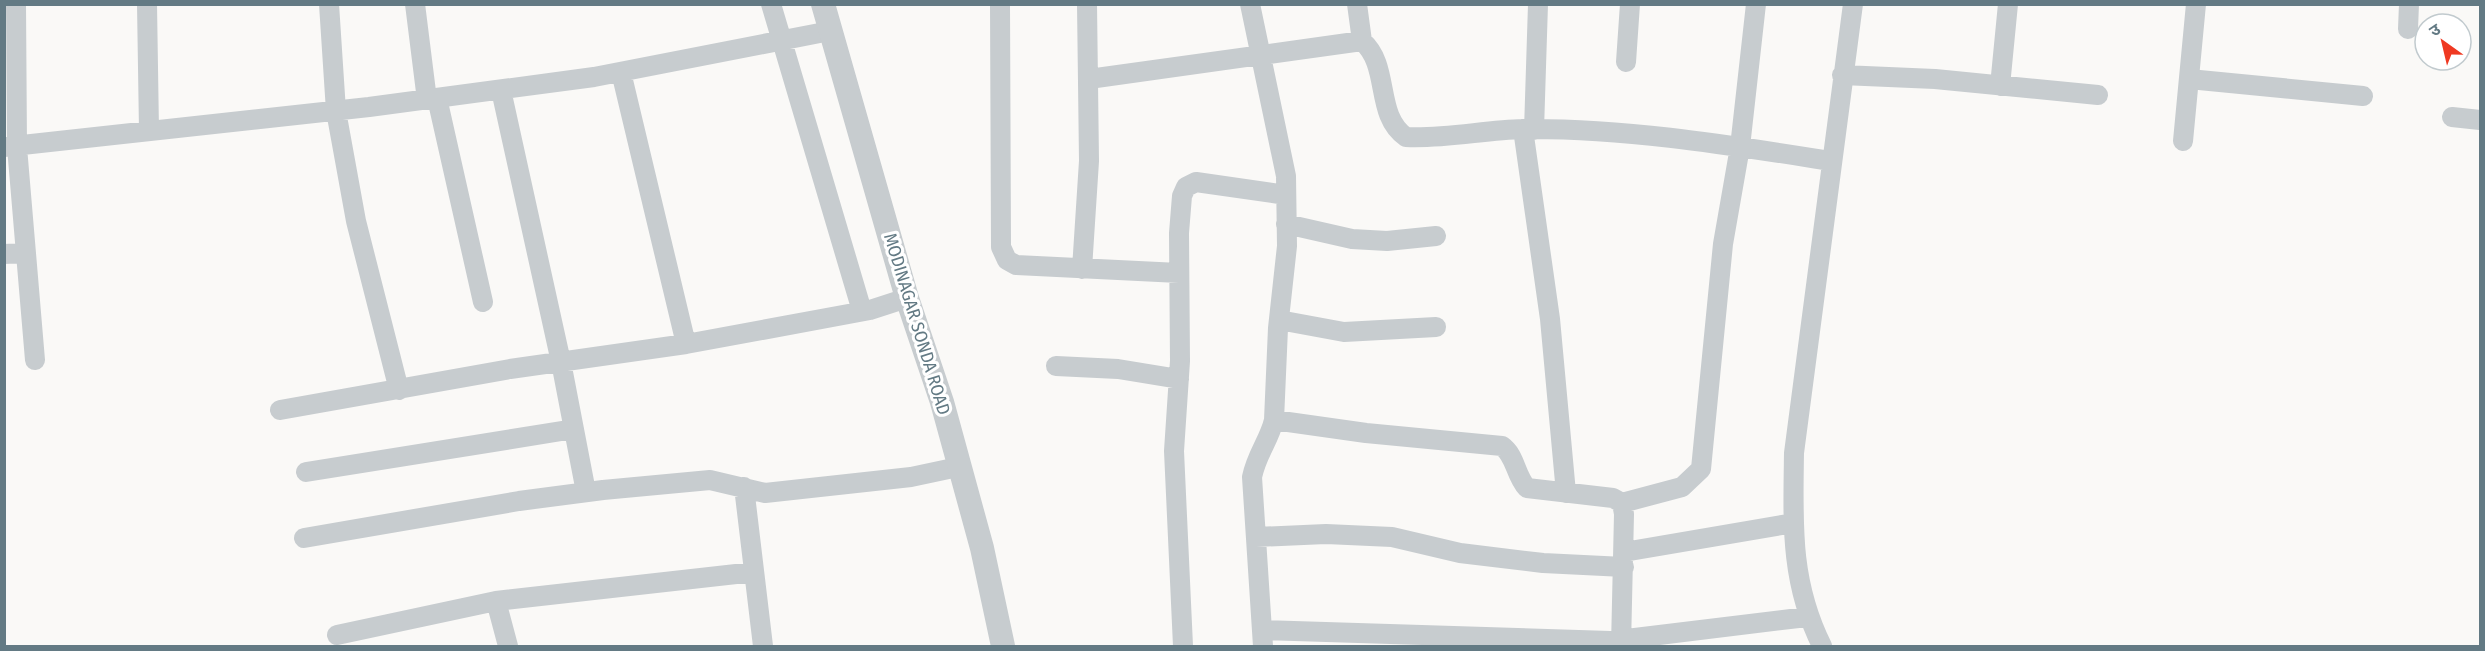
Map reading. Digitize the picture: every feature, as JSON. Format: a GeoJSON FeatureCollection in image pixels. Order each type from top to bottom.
{"type":"FeatureCollection","features":[{"type":"Feature","properties":{"kind":"street"},"geometry":{"type":"LineString","coordinates":[[16,4],[11,147],[26,253],[35,360]]}},
{"type":"Feature","properties":{"kind":"street"},"geometry":{"type":"LineString","coordinates":[[147,4],[149,131]]}},
{"type":"Feature","properties":{"kind":"street"},"geometry":{"type":"LineString","coordinates":[[329,4],[336,111],[356,221],[399,390]]}},
{"type":"Feature","properties":{"kind":"street"},"geometry":{"type":"LineString","coordinates":[[414,4],[432,99],[483,303]]}},
{"type":"Feature","properties":{"kind":"street"},"geometry":{"type":"LineString","coordinates":[[771,4],[806,37],[866,311]]}},
{"type":"Feature","properties":{"kind":"street","name":"MODINAGAR SONDA ROAD"},"geometry":{"type":"LineString","coordinates":[[823,4],[806,37],[942,402],[951,469],[982,548],[1004,646]]}},
{"type":"Feature","properties":{"kind":"street"},"geometry":{"type":"LineString","coordinates":[[999,4],[1001,247],[1007,260],[1016,264],[1082,269],[1179,273]]}},
{"type":"Feature","properties":{"kind":"street"},"geometry":{"type":"LineString","coordinates":[[1082,269],[1089,161],[1087,4]]}},
{"type":"Feature","properties":{"kind":"street"},"geometry":{"type":"LineString","coordinates":[[1250,4],[1280,141],[1287,224],[1274,420],[1271,434],[1256,457],[1252,477],[1262,638],[1621,643],[1807,617]]}},
{"type":"Feature","properties":{"kind":"street"},"geometry":{"type":"LineString","coordinates":[[1357,4],[1362,41],[1371,49],[1376,61],[1389,117],[1397,131],[1406,137],[1528,129],[1599,131],[1740,147],[1831,161]]}},
{"type":"Feature","properties":{"kind":"street"},"geometry":{"type":"LineString","coordinates":[[1538,4],[1528,129],[1566,493]]}},
{"type":"Feature","properties":{"kind":"street"},"geometry":{"type":"LineString","coordinates":[[1626,62],[1630,4]]}},
{"type":"Feature","properties":{"kind":"street"},"geometry":{"type":"LineString","coordinates":[[1274,420],[1366,433],[1502,446],[1510,452],[1519,479],[1527,488],[1613,498],[1622,503],[1682,487],[1701,469],[1723,244],[1740,147],[1756,4]]}},
{"type":"Feature","properties":{"kind":"street"},"geometry":{"type":"LineString","coordinates":[[1822,646],[1807,617],[1797,577],[1794,453],[1853,4]]}},
{"type":"Feature","properties":{"kind":"street"},"geometry":{"type":"LineString","coordinates":[[2000,86],[2008,4]]}},
{"type":"Feature","properties":{"kind":"street"},"geometry":{"type":"LineString","coordinates":[[2183,141],[2196,4]]}},
{"type":"Feature","properties":{"kind":"street"},"geometry":{"type":"LineString","coordinates":[[2408,29],[2409,4]]}},
{"type":"Feature","properties":{"kind":"street"},"geometry":{"type":"LineString","coordinates":[[11,147],[501,90],[621,72],[806,37]]}},
{"type":"Feature","properties":{"kind":"street"},"geometry":{"type":"LineString","coordinates":[[1089,79],[1362,41]]}},
{"type":"Feature","properties":{"kind":"street"},"geometry":{"type":"LineString","coordinates":[[621,72],[686,344]]}},
{"type":"Feature","properties":{"kind":"street"},"geometry":{"type":"LineString","coordinates":[[1842,75],[1935,79],[2098,95]]}},
{"type":"Feature","properties":{"kind":"street"},"geometry":{"type":"LineString","coordinates":[[2189,79],[2363,96]]}},
{"type":"Feature","properties":{"kind":"street"},"geometry":{"type":"LineString","coordinates":[[501,90],[561,362],[586,492]]}},
{"type":"Feature","properties":{"kind":"street"},"geometry":{"type":"LineString","coordinates":[[2452,117],[2481,120]]}},
{"type":"Feature","properties":{"kind":"street"},"geometry":{"type":"LineString","coordinates":[[1183,646],[1174,463],[1179,379],[1181,205],[1186,187],[1196,182],[1286,195]]}},
{"type":"Feature","properties":{"kind":"street"},"geometry":{"type":"LineString","coordinates":[[1287,224],[1352,239],[1387,241],[1436,236]]}},
{"type":"Feature","properties":{"kind":"street"},"geometry":{"type":"LineString","coordinates":[[4,254],[26,253]]}},
{"type":"Feature","properties":{"kind":"street"},"geometry":{"type":"LineString","coordinates":[[280,410],[561,362],[686,344],[866,311],[903,300]]}},
{"type":"Feature","properties":{"kind":"street"},"geometry":{"type":"LineString","coordinates":[[1279,320],[1344,332],[1436,327]]}},
{"type":"Feature","properties":{"kind":"street"},"geometry":{"type":"LineString","coordinates":[[1056,366],[1118,369],[1179,379]]}},
{"type":"Feature","properties":{"kind":"street"},"geometry":{"type":"LineString","coordinates":[[306,472],[574,429]]}},
{"type":"Feature","properties":{"kind":"street"},"geometry":{"type":"LineString","coordinates":[[304,538],[586,492],[710,480],[765,493],[911,477],[951,469]]}},
{"type":"Feature","properties":{"kind":"street"},"geometry":{"type":"LineString","coordinates":[[744,487],[763,646]]}},
{"type":"Feature","properties":{"kind":"street"},"geometry":{"type":"LineString","coordinates":[[1621,643],[1624,559],[1622,503]]}},
{"type":"Feature","properties":{"kind":"street"},"geometry":{"type":"LineString","coordinates":[[1256,537],[1326,534],[1392,537],[1460,553],[1543,563],[1624,559],[1794,523]]}},
{"type":"Feature","properties":{"kind":"street"},"geometry":{"type":"LineString","coordinates":[[337,635],[496,601],[754,572]]}},
{"type":"Feature","properties":{"kind":"street"},"geometry":{"type":"LineString","coordinates":[[496,601],[507,646]]}}]}
